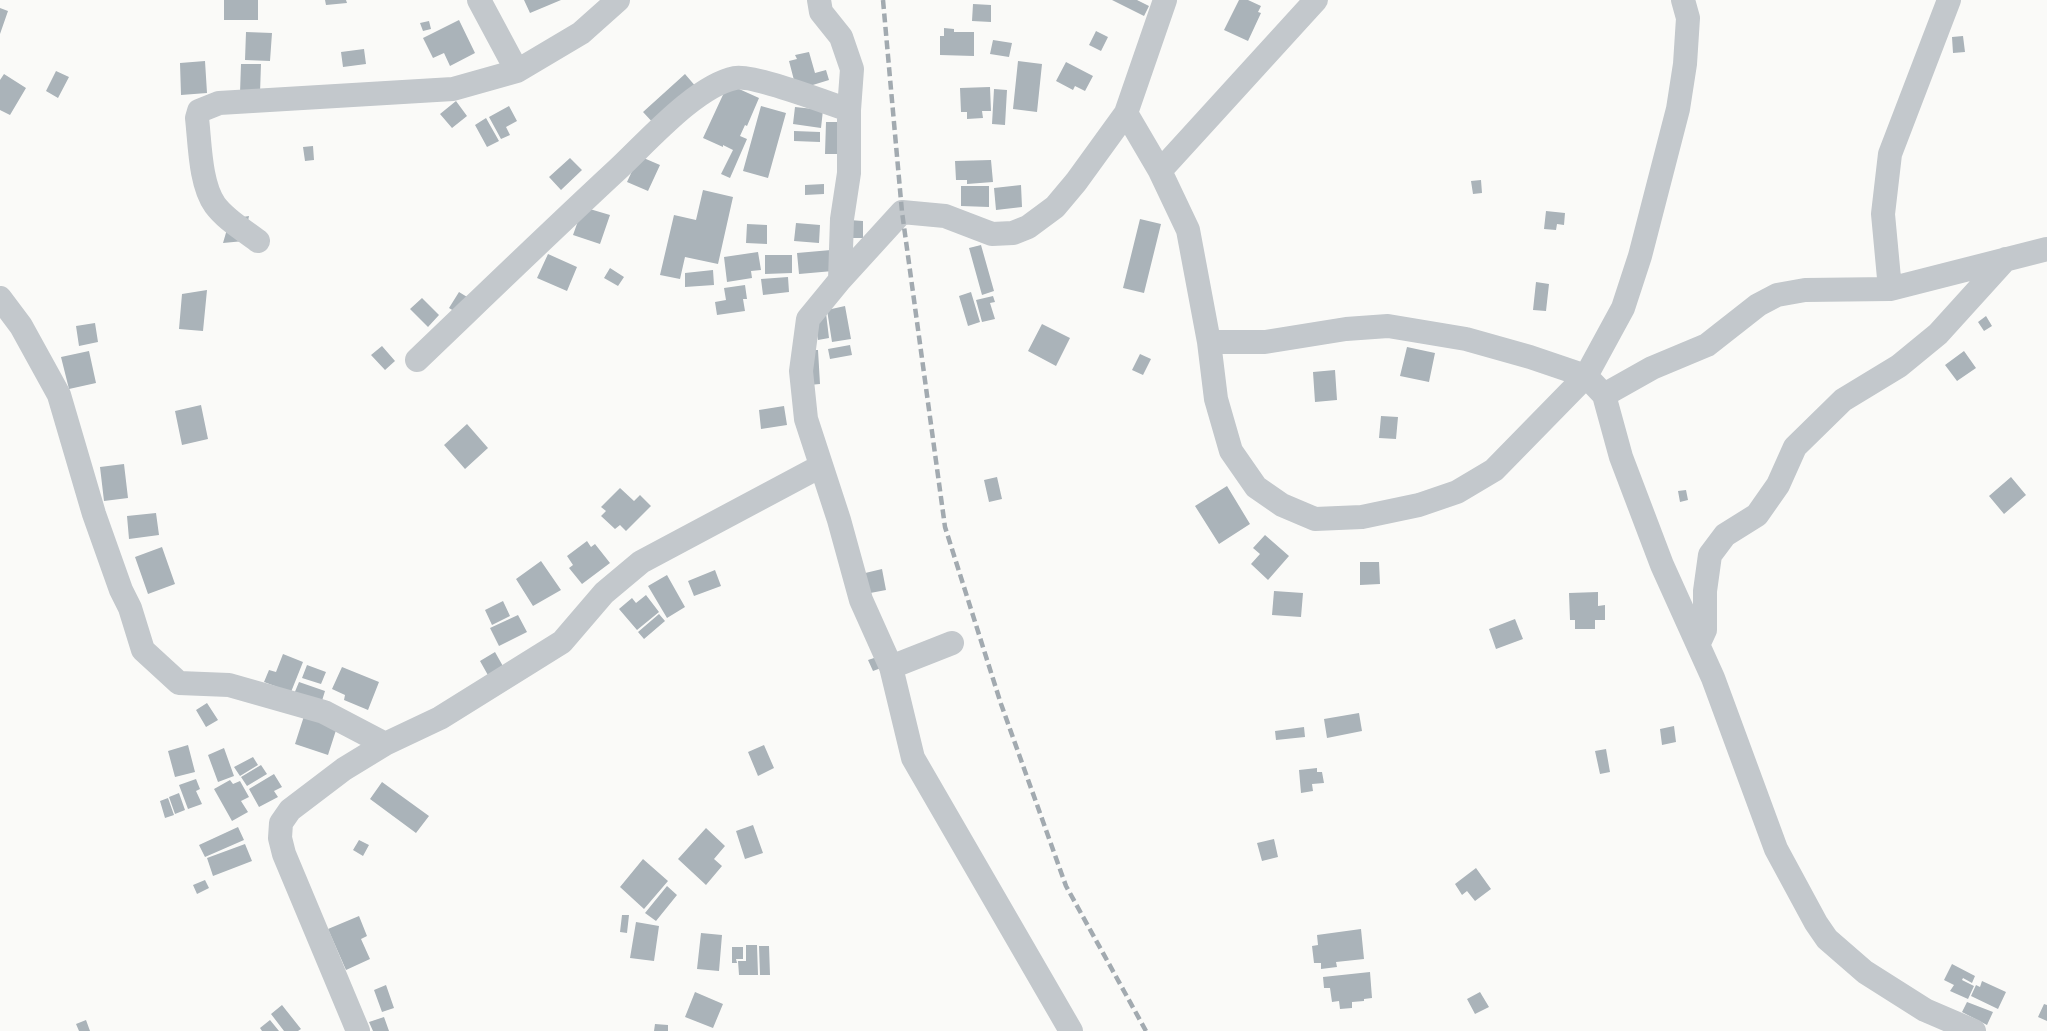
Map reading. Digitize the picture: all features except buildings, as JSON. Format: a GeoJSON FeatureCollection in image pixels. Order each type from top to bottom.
{"type":"FeatureCollection","features":[{"type":"Feature","properties":{"kind":"street"},"geometry":{"type":"LineString","coordinates":[[479,0],[517,71]]}},
{"type":"Feature","properties":{"kind":"street"},"geometry":{"type":"LineString","coordinates":[[258,241],[215,205],[206,187],[196,118],[199,111],[219,103],[453,89],[517,71],[581,33],[618,0]]}},
{"type":"Feature","properties":{"kind":"street"},"geometry":{"type":"LineString","coordinates":[[819,0],[822,12],[841,37],[852,69],[849,110],[849,173],[842,219],[840,280]]}},
{"type":"Feature","properties":{"kind":"street"},"geometry":{"type":"LineString","coordinates":[[1071,1031],[913,758],[891,667],[861,600],[839,520],[806,418],[801,371],[807,319],[902,212],[945,216],[992,234],[1012,233],[1028,227],[1055,207],[1076,182],[1125,113],[1165,0]]}},
{"type":"Feature","properties":{"kind":"street"},"geometry":{"type":"LineString","coordinates":[[1160,171],[1316,0]]}},
{"type":"Feature","properties":{"kind":"street"},"geometry":{"type":"LineString","coordinates":[[1125,113],[1160,171],[1188,230],[1209,342],[1216,399],[1231,452],[1256,487],[1282,505],[1315,519],[1362,517],[1419,505],[1457,492],[1494,470],[1586,376],[1623,308],[1640,256],[1678,109],[1685,64],[1688,18],[1683,0]]}},
{"type":"Feature","properties":{"kind":"street"},"geometry":{"type":"LineString","coordinates":[[1890,289],[1884,214],[1890,153],[1949,0]]}},
{"type":"Feature","properties":{"kind":"street"},"geometry":{"type":"LineString","coordinates":[[417,360],[679,112],[717,83],[738,77],[781,87],[849,110]]}},
{"type":"Feature","properties":{"kind":"street"},"geometry":{"type":"LineString","coordinates":[[1604,395],[1652,368],[1707,345],[1758,304],[1777,295],[1805,290],[1890,289],[2047,249]]}},
{"type":"Feature","properties":{"kind":"street"},"geometry":{"type":"LineString","coordinates":[[1699,643],[1706,630],[1705,591],[1710,555],[1725,535],[1757,516],[1778,485],[1795,447],[1843,400],[1899,366],[1938,334],[2006,260]]}},
{"type":"Feature","properties":{"kind":"street"},"geometry":{"type":"LineString","coordinates":[[0,298],[21,326],[59,395],[94,514],[120,590],[130,608],[143,650],[179,683],[229,685],[324,711],[385,744]]}},
{"type":"Feature","properties":{"kind":"street"},"geometry":{"type":"LineString","coordinates":[[1209,342],[1265,342],[1346,329],[1388,326],[1466,339],[1586,376],[1604,395],[1621,457],[1662,565],[1699,643],[1776,849],[1827,939],[1865,972],[1925,1010],[1974,1031]]}},
{"type":"Feature","properties":{"kind":"street"},"geometry":{"type":"LineString","coordinates":[[358,1031],[284,854],[280,838],[281,823],[290,810],[344,769],[385,744],[440,718],[561,642],[604,593],[641,562],[822,466]]}},
{"type":"Feature","properties":{"kind":"street"},"geometry":{"type":"LineString","coordinates":[[891,667],[952,643]]}},
{"type":"Feature","properties":{"kind":"railway"},"geometry":{"type":"LineString","coordinates":[[883,0],[902,212],[945,527],[1001,704],[1066,886],[1146,1031]]}}]}
